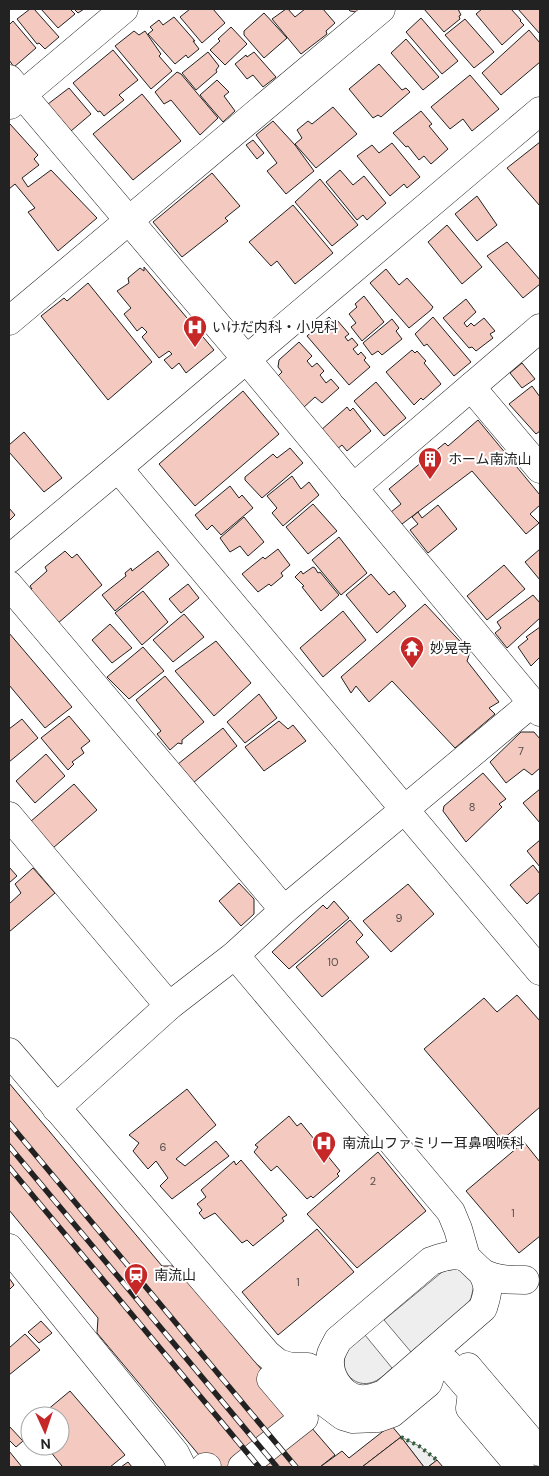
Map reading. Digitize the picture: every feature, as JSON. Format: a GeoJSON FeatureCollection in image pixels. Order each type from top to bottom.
{"type":"FeatureCollection","features":[{"type":"Feature","properties":{"kind":"street"},"geometry":{"type":"LineString","coordinates":[[56,1108],[169,1006],[235,954],[284,910],[406,810],[536,707],[128,220],[13,93],[124,9]]}},
{"type":"Feature","properties":{"kind":"street"},"geometry":{"type":"LineString","coordinates":[[9,321],[381,9]]}},
{"type":"Feature","properties":{"kind":"street"},"geometry":{"type":"LineString","coordinates":[[9,559],[540,111]]}},
{"type":"Feature","properties":{"kind":"street"},"geometry":{"type":"LineString","coordinates":[[353,488],[540,328]]}},
{"type":"Feature","properties":{"kind":"street"},"geometry":{"type":"LineString","coordinates":[[471,387],[540,469]]}},
{"type":"Feature","properties":{"kind":"street"},"geometry":{"type":"LineString","coordinates":[[118,468],[540,971]]}},
{"type":"Feature","properties":{"kind":"street"},"geometry":{"type":"LineString","coordinates":[[9,585],[284,910]]}},
{"type":"Feature","properties":{"kind":"street"},"geometry":{"type":"LineString","coordinates":[[9,816],[169,1006]]}},
{"type":"Feature","properties":{"kind":"street"},"geometry":{"type":"LineString","coordinates":[[235,954],[452,1212],[474,1265],[488,1284],[488,1293],[483,1308]]}},
{"type":"Feature","properties":{"kind":"street"},"geometry":{"type":"LineString","coordinates":[[9,1052],[267,1354],[278,1363],[291,1367],[308,1367],[350,1396],[359,1399],[370,1399],[384,1394],[483,1308],[533,1273]]}},
{"type":"Feature","properties":{"kind":"street"},"geometry":{"type":"LineString","coordinates":[[308,1367],[431,1260],[442,1247],[449,1228],[452,1212]]}},
{"type":"Feature","properties":{"kind":"street"},"geometry":{"type":"LineString","coordinates":[[9,1248],[175,1453],[182,1467]]}},
{"type":"Feature","properties":{"kind":"street"},"geometry":{"type":"LineString","coordinates":[[431,1260],[451,1256],[474,1265],[497,1278],[533,1273]]}},
{"type":"Feature","properties":{"kind":"street"},"geometry":{"type":"LineString","coordinates":[[338,1340],[332,1354],[330,1366],[332,1376],[339,1387]]}},
{"type":"Feature","properties":{"kind":"street"},"geometry":{"type":"LineString","coordinates":[[446,1340],[540,1452]]}},
{"type":"Feature","properties":{"kind":"street"},"geometry":{"type":"LineString","coordinates":[[242,1467],[304,1418],[271,1379],[292,1384],[306,1382],[322,1400],[344,1416],[353,1419],[378,1418],[392,1413],[428,1384],[434,1368],[439,1363],[447,1363],[472,1392],[470,1408],[520,1467]]}},
{"type":"Feature","properties":{"kind":"shaded area"},"geometry":{"type":"Polygon","coordinates":[[[447,1268],[465,1269],[474,1285],[471,1298],[468,1304],[411,1352],[384,1320],[447,1268]]]}},
{"type":"Feature","properties":{"kind":"shaded area"},"geometry":{"type":"Polygon","coordinates":[[[365,1335],[392,1368],[376,1381],[364,1384],[353,1380],[349,1376],[344,1366],[344,1360],[349,1348],[365,1335]]]}},
{"type":"Feature","properties":{"kind":"shaded area"},"geometry":{"type":"Polygon","coordinates":[[[401,1437],[419,1446],[437,1460],[428,1467],[424,1467],[401,1437]]]}},
{"type":"Feature","properties":{"kind":"building"},"geometry":{"type":"Polygon","coordinates":[[[30,9],[34,9],[59,37],[45,49],[39,43],[37,44],[17,19],[30,9]]]}},
{"type":"Feature","properties":{"kind":"building"},"geometry":{"type":"Polygon","coordinates":[[[41,9],[70,9],[75,14],[58,28],[41,9]]]}},
{"type":"Feature","properties":{"kind":"building"},"geometry":{"type":"Polygon","coordinates":[[[74,9],[84,9],[78,13],[74,9]]]}},
{"type":"Feature","properties":{"kind":"building"},"geometry":{"type":"Polygon","coordinates":[[[190,9],[213,9],[225,23],[202,43],[180,17],[190,9]]]}},
{"type":"Feature","properties":{"kind":"building"},"geometry":{"type":"Polygon","coordinates":[[[286,9],[295,17],[305,9],[323,9],[335,23],[326,31],[327,34],[301,54],[272,19],[286,9]]]}},
{"type":"Feature","properties":{"kind":"building"},"geometry":{"type":"Polygon","coordinates":[[[348,9],[360,9],[356,12],[348,9]]]}},
{"type":"Feature","properties":{"kind":"building"},"geometry":{"type":"Polygon","coordinates":[[[424,9],[458,9],[461,15],[459,16],[460,19],[444,32],[424,9]]]}},
{"type":"Feature","properties":{"kind":"building"},"geometry":{"type":"Polygon","coordinates":[[[482,9],[511,9],[524,25],[502,45],[476,14],[482,9]]]}},
{"type":"Feature","properties":{"kind":"building"},"geometry":{"type":"Polygon","coordinates":[[[518,9],[540,9],[540,34],[518,9]]]}},
{"type":"Feature","properties":{"kind":"building"},"geometry":{"type":"Polygon","coordinates":[[[264,13],[287,38],[264,58],[244,35],[244,31],[264,13]]]}},
{"type":"Feature","properties":{"kind":"building"},"geometry":{"type":"Polygon","coordinates":[[[174,17],[195,41],[193,41],[199,49],[188,58],[186,55],[175,64],[148,34],[153,30],[150,27],[159,20],[163,25],[174,17]]]}},
{"type":"Feature","properties":{"kind":"building"},"geometry":{"type":"Polygon","coordinates":[[[421,18],[458,61],[442,74],[406,32],[421,18]]]}},
{"type":"Feature","properties":{"kind":"building"},"geometry":{"type":"Polygon","coordinates":[[[465,19],[494,52],[474,68],[445,35],[465,19]]]}},
{"type":"Feature","properties":{"kind":"building"},"geometry":{"type":"Polygon","coordinates":[[[13,21],[36,48],[14,67],[9,60],[9,25],[13,21]]]}},
{"type":"Feature","properties":{"kind":"building"},"geometry":{"type":"Polygon","coordinates":[[[231,27],[247,44],[225,65],[210,50],[220,41],[218,39],[231,27]]]}},
{"type":"Feature","properties":{"kind":"building"},"geometry":{"type":"Polygon","coordinates":[[[529,30],[540,43],[540,62],[501,95],[482,73],[529,30]]]}},
{"type":"Feature","properties":{"kind":"building"},"geometry":{"type":"Polygon","coordinates":[[[134,31],[139,35],[145,31],[161,54],[159,56],[172,71],[151,89],[115,46],[134,31]]]}},
{"type":"Feature","properties":{"kind":"building"},"geometry":{"type":"Polygon","coordinates":[[[406,39],[439,77],[423,90],[391,53],[406,39]]]}},
{"type":"Feature","properties":{"kind":"building"},"geometry":{"type":"Polygon","coordinates":[[[113,50],[138,80],[119,95],[124,100],[104,116],[100,111],[98,112],[73,83],[113,50]]]}},
{"type":"Feature","properties":{"kind":"building"},"geometry":{"type":"Polygon","coordinates":[[[208,52],[219,66],[216,70],[217,72],[196,90],[182,73],[208,52]]]}},
{"type":"Feature","properties":{"kind":"building"},"geometry":{"type":"Polygon","coordinates":[[[254,52],[276,77],[263,87],[253,75],[247,79],[235,64],[246,55],[247,57],[254,52]]]}},
{"type":"Feature","properties":{"kind":"building"},"geometry":{"type":"Polygon","coordinates":[[[379,64],[402,90],[406,88],[410,92],[381,117],[378,115],[373,118],[349,89],[379,64]]]}},
{"type":"Feature","properties":{"kind":"building"},"geometry":{"type":"Polygon","coordinates":[[[177,72],[181,74],[218,118],[200,135],[171,100],[164,104],[155,92],[177,72]]]}},
{"type":"Feature","properties":{"kind":"building"},"geometry":{"type":"Polygon","coordinates":[[[470,75],[499,109],[472,131],[463,119],[450,129],[431,107],[470,75]]]}},
{"type":"Feature","properties":{"kind":"building"},"geometry":{"type":"Polygon","coordinates":[[[217,80],[229,92],[224,96],[235,111],[223,122],[200,95],[217,80]]]}},
{"type":"Feature","properties":{"kind":"building"},"geometry":{"type":"Polygon","coordinates":[[[69,88],[91,114],[71,131],[48,104],[69,88]]]}},
{"type":"Feature","properties":{"kind":"building"},"geometry":{"type":"Polygon","coordinates":[[[142,94],[181,141],[133,180],[93,134],[142,94]]]}},
{"type":"Feature","properties":{"kind":"building"},"geometry":{"type":"Polygon","coordinates":[[[333,107],[357,134],[316,168],[295,144],[302,138],[297,130],[308,121],[312,124],[333,107]]]}},
{"type":"Feature","properties":{"kind":"building"},"geometry":{"type":"Polygon","coordinates":[[[421,111],[432,124],[429,126],[448,149],[431,164],[424,156],[419,160],[408,146],[406,147],[393,133],[421,111]]]}},
{"type":"Feature","properties":{"kind":"building"},"geometry":{"type":"Polygon","coordinates":[[[273,121],[295,145],[314,171],[286,194],[267,171],[277,163],[256,135],[273,121]]]}},
{"type":"Feature","properties":{"kind":"building"},"geometry":{"type":"Polygon","coordinates":[[[9,124],[38,155],[34,159],[39,165],[22,178],[28,187],[51,170],[97,218],[58,251],[28,212],[35,208],[15,184],[9,189],[9,124]]]}},
{"type":"Feature","properties":{"kind":"building"},"geometry":{"type":"Polygon","coordinates":[[[253,140],[264,153],[257,159],[246,145],[253,140]]]}},
{"type":"Feature","properties":{"kind":"building"},"geometry":{"type":"Polygon","coordinates":[[[540,142],[540,206],[507,168],[540,142]]]}},
{"type":"Feature","properties":{"kind":"building"},"geometry":{"type":"Polygon","coordinates":[[[392,143],[420,177],[407,188],[404,184],[390,196],[357,156],[372,145],[379,153],[392,143]]]}},
{"type":"Feature","properties":{"kind":"building"},"geometry":{"type":"Polygon","coordinates":[[[340,170],[353,185],[364,176],[386,203],[367,220],[363,215],[357,220],[326,182],[340,170]]]}},
{"type":"Feature","properties":{"kind":"building"},"geometry":{"type":"Polygon","coordinates":[[[212,173],[240,206],[225,218],[228,221],[182,257],[153,222],[212,173]]]}},
{"type":"Feature","properties":{"kind":"building"},"geometry":{"type":"Polygon","coordinates":[[[320,179],[358,225],[332,246],[295,202],[320,179]]]}},
{"type":"Feature","properties":{"kind":"building"},"geometry":{"type":"Polygon","coordinates":[[[477,196],[497,225],[477,241],[455,214],[477,196]]]}},
{"type":"Feature","properties":{"kind":"building"},"geometry":{"type":"Polygon","coordinates":[[[293,205],[333,253],[295,284],[277,261],[271,266],[249,242],[293,205]]]}},
{"type":"Feature","properties":{"kind":"building"},"geometry":{"type":"Polygon","coordinates":[[[447,225],[482,267],[462,284],[428,242],[447,225]]]}},
{"type":"Feature","properties":{"kind":"building"},"geometry":{"type":"Polygon","coordinates":[[[507,242],[540,280],[540,284],[523,298],[487,256],[507,242]]]}},
{"type":"Feature","properties":{"kind":"building"},"geometry":{"type":"Polygon","coordinates":[[[144,267],[214,350],[186,373],[179,363],[172,369],[164,360],[172,354],[169,351],[159,358],[142,337],[147,332],[142,327],[137,331],[124,314],[131,308],[117,291],[129,283],[128,278],[140,268],[144,271],[144,267]]]}},
{"type":"Feature","properties":{"kind":"building"},"geometry":{"type":"Polygon","coordinates":[[[386,269],[399,285],[407,278],[433,307],[409,328],[370,283],[386,269]]]}},
{"type":"Feature","properties":{"kind":"building"},"geometry":{"type":"Polygon","coordinates":[[[88,283],[152,362],[108,400],[41,316],[64,298],[67,301],[88,283]]]}},
{"type":"Feature","properties":{"kind":"building"},"geometry":{"type":"Polygon","coordinates":[[[364,296],[384,322],[362,341],[351,327],[356,323],[349,314],[357,307],[355,304],[364,296]]]}},
{"type":"Feature","properties":{"kind":"building"},"geometry":{"type":"Polygon","coordinates":[[[466,299],[476,312],[464,323],[467,327],[471,323],[474,326],[484,318],[495,331],[490,334],[493,338],[476,351],[472,347],[469,348],[443,318],[466,299]]]}},
{"type":"Feature","properties":{"kind":"building"},"geometry":{"type":"Polygon","coordinates":[[[329,317],[334,322],[337,320],[349,334],[345,337],[348,341],[352,338],[358,345],[353,349],[358,355],[361,352],[366,358],[364,360],[370,367],[349,385],[307,336],[329,317]]]}},
{"type":"Feature","properties":{"kind":"building"},"geometry":{"type":"Polygon","coordinates":[[[433,317],[471,362],[454,376],[427,344],[424,346],[415,334],[433,317]]]}},
{"type":"Feature","properties":{"kind":"building"},"geometry":{"type":"Polygon","coordinates":[[[392,319],[399,328],[396,331],[402,339],[382,355],[378,351],[372,355],[363,343],[392,319]]]}},
{"type":"Feature","properties":{"kind":"building"},"geometry":{"type":"Polygon","coordinates":[[[299,342],[312,356],[307,361],[312,367],[317,363],[324,371],[320,375],[326,383],[331,379],[339,388],[322,403],[315,397],[303,408],[278,376],[282,372],[278,367],[279,360],[299,342]]]}},
{"type":"Feature","properties":{"kind":"building"},"geometry":{"type":"Polygon","coordinates":[[[412,350],[415,353],[417,351],[426,361],[424,363],[441,384],[423,400],[421,398],[414,405],[386,372],[412,350]]]}},
{"type":"Feature","properties":{"kind":"building"},"geometry":{"type":"Polygon","coordinates":[[[522,363],[535,379],[522,388],[510,373],[522,363]]]}},
{"type":"Feature","properties":{"kind":"building"},"geometry":{"type":"Polygon","coordinates":[[[376,382],[406,418],[384,436],[354,401],[376,382]]]}},
{"type":"Feature","properties":{"kind":"building"},"geometry":{"type":"Polygon","coordinates":[[[532,386],[540,397],[540,431],[536,434],[509,404],[532,386]]]}},
{"type":"Feature","properties":{"kind":"building"},"geometry":{"type":"Polygon","coordinates":[[[243,391],[279,434],[195,506],[159,464],[243,391]]]}},
{"type":"Feature","properties":{"kind":"building"},"geometry":{"type":"Polygon","coordinates":[[[347,407],[350,411],[353,408],[371,431],[347,451],[342,445],[336,450],[320,431],[347,407]]]}},
{"type":"Feature","properties":{"kind":"building","name":"ホーム南流山"},"geometry":{"type":"Polygon","coordinates":[[[478,420],[540,495],[540,505],[530,514],[539,523],[526,534],[472,471],[402,524],[391,512],[401,504],[389,489],[445,443],[448,446],[478,420]]]}},
{"type":"Feature","properties":{"kind":"building"},"geometry":{"type":"Polygon","coordinates":[[[24,432],[62,478],[44,492],[9,452],[9,445],[24,432]]]}},
{"type":"Feature","properties":{"kind":"building"},"geometry":{"type":"Polygon","coordinates":[[[290,448],[303,463],[262,498],[245,480],[245,477],[273,454],[277,458],[290,448]]]}},
{"type":"Feature","properties":{"kind":"building"},"geometry":{"type":"Polygon","coordinates":[[[292,476],[301,489],[309,482],[319,495],[283,526],[272,513],[277,508],[267,496],[292,476]]]}},
{"type":"Feature","properties":{"kind":"building"},"geometry":{"type":"Polygon","coordinates":[[[230,486],[239,498],[242,495],[253,508],[221,535],[212,525],[207,530],[195,515],[230,486]]]}},
{"type":"Feature","properties":{"kind":"building"},"geometry":{"type":"Polygon","coordinates":[[[313,504],[337,531],[308,554],[286,527],[313,504]]]}},
{"type":"Feature","properties":{"kind":"building"},"geometry":{"type":"Polygon","coordinates":[[[438,505],[457,529],[428,553],[410,530],[418,524],[412,517],[418,512],[422,518],[438,505]]]}},
{"type":"Feature","properties":{"kind":"building"},"geometry":{"type":"Polygon","coordinates":[[[9,508],[15,515],[9,521],[9,508]]]}},
{"type":"Feature","properties":{"kind":"building"},"geometry":{"type":"Polygon","coordinates":[[[244,517],[264,542],[248,556],[240,546],[230,552],[220,538],[244,517]]]}},
{"type":"Feature","properties":{"kind":"building"},"geometry":{"type":"Polygon","coordinates":[[[339,537],[367,573],[341,595],[312,560],[339,537]]]}},
{"type":"Feature","properties":{"kind":"building"},"geometry":{"type":"Polygon","coordinates":[[[278,549],[290,565],[281,573],[283,576],[271,586],[269,584],[258,592],[242,574],[263,557],[265,559],[278,549]]]}},
{"type":"Feature","properties":{"kind":"building"},"geometry":{"type":"Polygon","coordinates":[[[540,549],[540,580],[525,562],[540,549]]]}},
{"type":"Feature","properties":{"kind":"building"},"geometry":{"type":"Polygon","coordinates":[[[65,551],[72,558],[77,554],[102,585],[57,624],[29,591],[32,589],[30,586],[47,571],[45,567],[65,551]]]}},
{"type":"Feature","properties":{"kind":"building"},"geometry":{"type":"Polygon","coordinates":[[[158,551],[169,565],[115,611],[102,595],[126,576],[125,573],[131,568],[132,571],[158,551]]]}},
{"type":"Feature","properties":{"kind":"building"},"geometry":{"type":"Polygon","coordinates":[[[504,565],[525,589],[487,620],[467,596],[504,565]]]}},
{"type":"Feature","properties":{"kind":"building"},"geometry":{"type":"Polygon","coordinates":[[[313,567],[318,573],[320,572],[339,595],[321,611],[302,587],[304,586],[295,577],[301,571],[303,574],[313,567]]]}},
{"type":"Feature","properties":{"kind":"building"},"geometry":{"type":"Polygon","coordinates":[[[371,574],[389,595],[394,591],[406,606],[377,633],[346,595],[371,574]]]}},
{"type":"Feature","properties":{"kind":"building"},"geometry":{"type":"Polygon","coordinates":[[[188,584],[199,598],[181,613],[169,599],[188,584]]]}},
{"type":"Feature","properties":{"kind":"building"},"geometry":{"type":"Polygon","coordinates":[[[143,591],[168,622],[142,645],[115,613],[143,591]]]}},
{"type":"Feature","properties":{"kind":"building"},"geometry":{"type":"Polygon","coordinates":[[[533,595],[540,603],[540,618],[507,648],[495,633],[501,628],[497,622],[533,595]]]}},
{"type":"Feature","properties":{"kind":"building","name":"妙晃寺"},"geometry":{"type":"Polygon","coordinates":[[[425,604],[470,652],[467,661],[499,702],[489,708],[495,714],[455,748],[392,681],[369,702],[356,686],[351,693],[341,677],[425,604]]]}},
{"type":"Feature","properties":{"kind":"building"},"geometry":{"type":"Polygon","coordinates":[[[343,611],[366,640],[323,677],[300,648],[343,611]]]}},
{"type":"Feature","properties":{"kind":"building"},"geometry":{"type":"Polygon","coordinates":[[[184,614],[204,637],[173,662],[153,640],[184,614]]]}},
{"type":"Feature","properties":{"kind":"building"},"geometry":{"type":"Polygon","coordinates":[[[110,624],[132,648],[112,663],[92,640],[110,624]]]}},
{"type":"Feature","properties":{"kind":"building"},"geometry":{"type":"Polygon","coordinates":[[[540,627],[540,657],[531,666],[518,647],[528,639],[526,637],[540,627]]]}},
{"type":"Feature","properties":{"kind":"building"},"geometry":{"type":"Polygon","coordinates":[[[9,633],[72,707],[45,728],[9,685],[9,633]]]}},
{"type":"Feature","properties":{"kind":"building"},"geometry":{"type":"Polygon","coordinates":[[[216,641],[251,683],[214,716],[175,671],[216,641]]]}},
{"type":"Feature","properties":{"kind":"building"},"geometry":{"type":"Polygon","coordinates":[[[143,647],[164,671],[129,699],[107,677],[143,647]]]}},
{"type":"Feature","properties":{"kind":"building"},"geometry":{"type":"Polygon","coordinates":[[[165,676],[204,722],[182,740],[182,744],[178,743],[170,750],[157,734],[161,731],[136,700],[165,676]]]}},
{"type":"Feature","properties":{"kind":"building"},"geometry":{"type":"Polygon","coordinates":[[[259,694],[277,718],[245,743],[227,722],[259,694]]]}},
{"type":"Feature","properties":{"kind":"building"},"geometry":{"type":"Polygon","coordinates":[[[69,716],[90,741],[81,748],[84,753],[72,762],[74,764],[68,770],[41,738],[69,716]]]}},
{"type":"Feature","properties":{"kind":"building"},"geometry":{"type":"Polygon","coordinates":[[[22,719],[38,738],[9,762],[9,729],[22,719]]]}},
{"type":"Feature","properties":{"kind":"building"},"geometry":{"type":"Polygon","coordinates":[[[279,721],[288,729],[293,725],[306,741],[264,771],[245,747],[279,721]]]}},
{"type":"Feature","properties":{"kind":"building"},"geometry":{"type":"Polygon","coordinates":[[[223,728],[237,746],[193,783],[178,764],[223,728]]]}},
{"type":"Feature","properties":{"kind":"building"},"geometry":{"type":"Polygon","coordinates":[[[521,732],[534,732],[540,739],[540,768],[532,775],[524,769],[506,783],[490,762],[521,732]]]}},
{"type":"Feature","properties":{"kind":"building"},"geometry":{"type":"Polygon","coordinates":[[[46,754],[65,776],[35,803],[16,781],[46,754]]]}},
{"type":"Feature","properties":{"kind":"building"},"geometry":{"type":"Polygon","coordinates":[[[483,773],[506,799],[499,804],[502,807],[466,842],[443,811],[444,806],[483,773]]]}},
{"type":"Feature","properties":{"kind":"building"},"geometry":{"type":"Polygon","coordinates":[[[74,784],[97,810],[53,848],[30,822],[74,784]]]}},
{"type":"Feature","properties":{"kind":"building"},"geometry":{"type":"Polygon","coordinates":[[[540,789],[540,823],[523,803],[540,789]]]}},
{"type":"Feature","properties":{"kind":"building"},"geometry":{"type":"Polygon","coordinates":[[[540,840],[540,867],[527,851],[540,840]]]}},
{"type":"Feature","properties":{"kind":"building"},"geometry":{"type":"Polygon","coordinates":[[[533,865],[540,874],[540,892],[527,904],[510,885],[533,865]]]}},
{"type":"Feature","properties":{"kind":"building"},"geometry":{"type":"Polygon","coordinates":[[[9,867],[17,876],[9,883],[9,867]]]}},
{"type":"Feature","properties":{"kind":"building"},"geometry":{"type":"Polygon","coordinates":[[[33,868],[55,893],[9,932],[9,904],[21,893],[15,884],[33,868]]]}},
{"type":"Feature","properties":{"kind":"building"},"geometry":{"type":"Polygon","coordinates":[[[239,883],[254,899],[254,914],[241,926],[219,901],[239,883]]]}},
{"type":"Feature","properties":{"kind":"building"},"geometry":{"type":"Polygon","coordinates":[[[408,884],[434,914],[391,952],[363,921],[408,884]]]}},
{"type":"Feature","properties":{"kind":"building"},"geometry":{"type":"Polygon","coordinates":[[[334,901],[349,918],[289,969],[272,952],[323,905],[327,909],[334,901]]]}},
{"type":"Feature","properties":{"kind":"building"},"geometry":{"type":"Polygon","coordinates":[[[350,920],[363,935],[356,942],[369,957],[322,997],[296,967],[350,920]]]}},
{"type":"Feature","properties":{"kind":"building"},"geometry":{"type":"Polygon","coordinates":[[[517,995],[540,1021],[540,1107],[502,1140],[424,1049],[484,998],[497,1012],[517,995]]]}},
{"type":"Feature","properties":{"kind":"building"},"geometry":{"type":"Polygon","coordinates":[[[9,1083],[162,1266],[176,1266],[335,1455],[320,1467],[209,1467],[97,1333],[98,1318],[9,1210],[9,1083]]]}},
{"type":"Feature","properties":{"kind":"building"},"geometry":{"type":"Polygon","coordinates":[[[187,1089],[216,1125],[176,1159],[185,1166],[216,1141],[229,1156],[172,1199],[160,1186],[168,1178],[156,1161],[148,1169],[133,1151],[139,1143],[129,1135],[187,1089]]]}},
{"type":"Feature","properties":{"kind":"building"},"geometry":{"type":"Polygon","coordinates":[[[289,1116],[297,1126],[301,1123],[340,1171],[337,1174],[339,1176],[313,1198],[311,1196],[307,1199],[277,1166],[271,1171],[254,1152],[258,1147],[255,1145],[289,1116]]]}},
{"type":"Feature","properties":{"kind":"building"},"geometry":{"type":"Polygon","coordinates":[[[524,1142],[540,1162],[540,1236],[519,1253],[466,1191],[524,1142]]]}},
{"type":"Feature","properties":{"kind":"building"},"geometry":{"type":"Polygon","coordinates":[[[378,1152],[426,1211],[357,1268],[307,1214],[378,1152]]]}},
{"type":"Feature","properties":{"kind":"building"},"geometry":{"type":"Polygon","coordinates":[[[241,1160],[287,1215],[282,1218],[284,1221],[253,1246],[247,1240],[242,1243],[215,1213],[204,1219],[199,1213],[202,1210],[197,1204],[206,1197],[201,1190],[234,1161],[236,1165],[241,1160]]]}},
{"type":"Feature","properties":{"kind":"building"},"geometry":{"type":"Polygon","coordinates":[[[317,1229],[354,1272],[278,1335],[242,1292],[317,1229]]]}},
{"type":"Feature","properties":{"kind":"building"},"geometry":{"type":"Polygon","coordinates":[[[9,1278],[14,1285],[9,1290],[9,1278]]]}},
{"type":"Feature","properties":{"kind":"building"},"geometry":{"type":"Polygon","coordinates":[[[41,1321],[52,1333],[39,1343],[28,1332],[41,1321]]]}},
{"type":"Feature","properties":{"kind":"building"},"geometry":{"type":"Polygon","coordinates":[[[25,1334],[40,1350],[9,1375],[9,1348],[25,1334]]]}},
{"type":"Feature","properties":{"kind":"building"},"geometry":{"type":"Polygon","coordinates":[[[70,1391],[125,1455],[110,1467],[60,1467],[62,1466],[54,1456],[70,1456],[70,1406],[52,1406],[70,1391]]]}},
{"type":"Feature","properties":{"kind":"building"},"geometry":{"type":"Polygon","coordinates":[[[391,1425],[401,1437],[362,1467],[320,1467],[342,1451],[349,1458],[391,1425]]]}},
{"type":"Feature","properties":{"kind":"building"},"geometry":{"type":"Polygon","coordinates":[[[9,1426],[20,1438],[20,1444],[16,1447],[9,1440],[9,1426]]]}},
{"type":"Feature","properties":{"kind":"building"},"geometry":{"type":"Polygon","coordinates":[[[401,1437],[424,1467],[362,1467],[401,1437]]]}},
{"type":"Feature","properties":{"kind":"building"},"geometry":{"type":"Polygon","coordinates":[[[9,1451],[22,1467],[9,1467],[9,1451]]]}},
{"type":"Feature","properties":{"kind":"building"},"geometry":{"type":"Polygon","coordinates":[[[437,1460],[443,1467],[428,1467],[437,1460]]]}},
{"type":"Feature","properties":{"kind":"building"},"geometry":{"type":"Polygon","coordinates":[[[128,1462],[132,1467],[121,1467],[128,1462]]]}},
{"type":"Feature","properties":{"kind":"railway"},"geometry":{"type":"LineString","coordinates":[[9,1123],[296,1467]]}},
{"type":"Feature","properties":{"kind":"railway"},"geometry":{"type":"LineString","coordinates":[[9,1146],[277,1467]]}},
{"type":"Feature","properties":{"kind":"railway"},"geometry":{"type":"LineString","coordinates":[[9,1167],[259,1467]]}},
{"type":"Feature","properties":{"kind":"hedge"},"geometry":{"type":"LineString","coordinates":[[401,1437],[419,1446],[437,1460]]}},
{"type":"Feature","properties":{"kind":"place","name":"いけだ内科・小児科"},"geometry":{"type":"Point","coordinates":[195,348]}},
{"type":"Feature","properties":{"kind":"place","name":"ホーム南流山"},"geometry":{"type":"Point","coordinates":[430,480]}},
{"type":"Feature","properties":{"kind":"place","name":"妙晃寺"},"geometry":{"type":"Point","coordinates":[412,669]}},
{"type":"Feature","properties":{"kind":"place","name":"南流山ファミリー耳鼻咽喉科"},"geometry":{"type":"Point","coordinates":[324,1164]}},
{"type":"Feature","properties":{"kind":"place","name":"南流山"},"geometry":{"type":"Point","coordinates":[136,1296]}}]}
